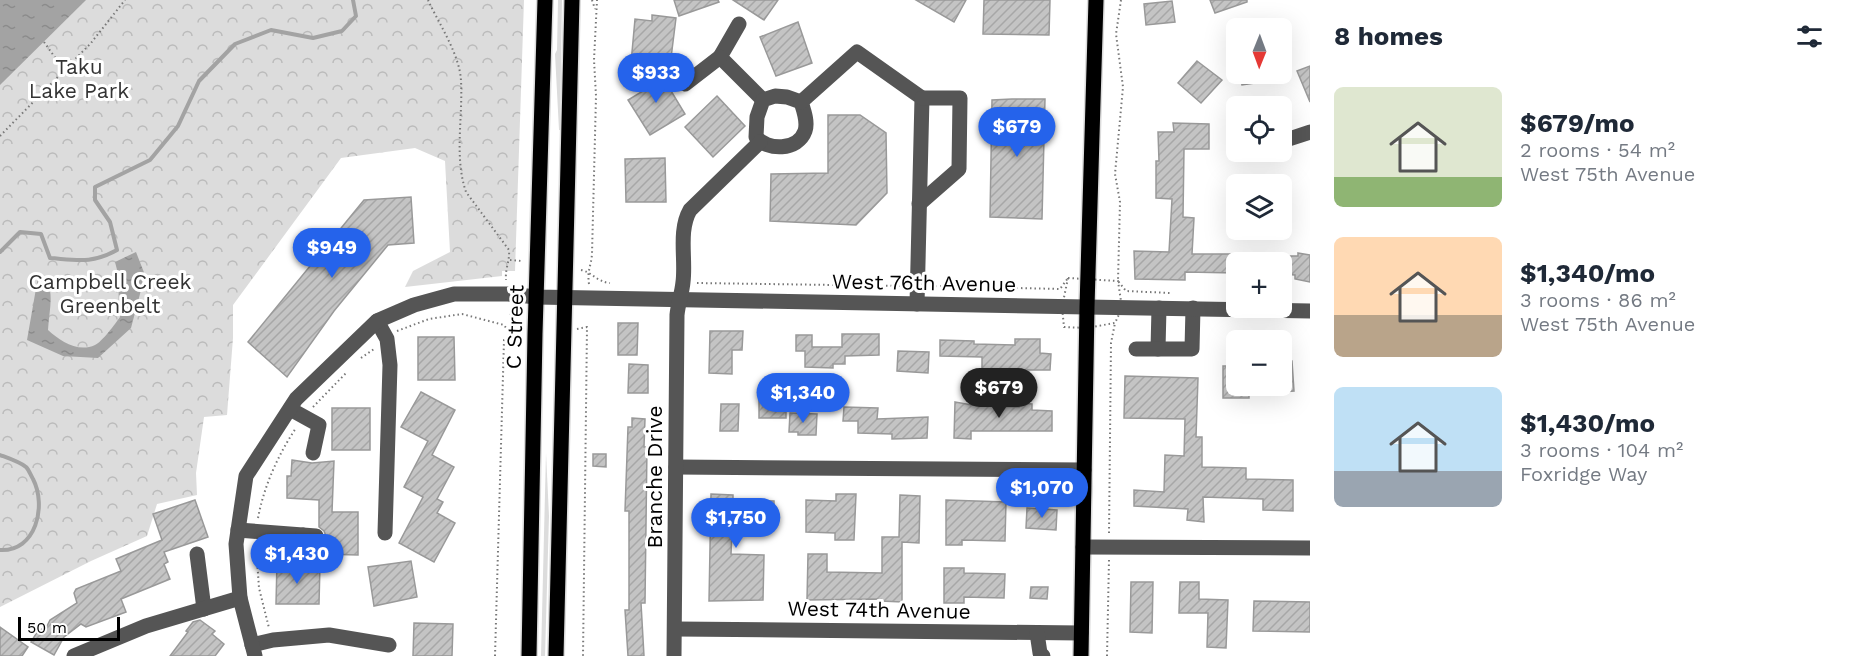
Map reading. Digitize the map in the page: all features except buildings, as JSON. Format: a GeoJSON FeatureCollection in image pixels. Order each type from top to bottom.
{"type":"FeatureCollection","features":[{"type":"Feature","properties":{"kind":"main road","name":"C Street"},"geometry":{"type":"LineString","coordinates":[[529,656],[545,0]]}},
{"type":"Feature","properties":{"kind":"main road"},"geometry":{"type":"LineString","coordinates":[[556,656],[572,0]]}},
{"type":"Feature","properties":{"kind":"main road"},"geometry":{"type":"LineString","coordinates":[[1081,656],[1087,308],[1096,0]]}},
{"type":"Feature","properties":{"kind":"street"},"geometry":{"type":"LineString","coordinates":[[685,84],[720,57],[740,24]]}},
{"type":"Feature","properties":{"kind":"street"},"geometry":{"type":"LineString","coordinates":[[801,102],[857,52],[922,98],[960,98],[958,169],[919,204]]}},
{"type":"Feature","properties":{"kind":"street"},"geometry":{"type":"LineString","coordinates":[[720,57],[763,100]]}},
{"type":"Feature","properties":{"kind":"street"},"geometry":{"type":"LineString","coordinates":[[763,100],[775,96],[801,102]]}},
{"type":"Feature","properties":{"kind":"street"},"geometry":{"type":"LineString","coordinates":[[917,304],[922,98]]}},
{"type":"Feature","properties":{"kind":"street"},"geometry":{"type":"LineString","coordinates":[[763,100],[757,117],[756,137],[770,147],[794,144],[802,138],[807,125],[801,102]]}},
{"type":"Feature","properties":{"kind":"street"},"geometry":{"type":"LineString","coordinates":[[1292,138],[1310,132]]}},
{"type":"Feature","properties":{"kind":"street","name":"Branche Drive"},"geometry":{"type":"LineString","coordinates":[[674,656],[679,299],[683,283],[685,224],[690,210],[760,142]]}},
{"type":"Feature","properties":{"kind":"street","name":"West 76th Avenue"},"geometry":{"type":"LineString","coordinates":[[377,321],[414,305],[454,294],[1310,311]]}},
{"type":"Feature","properties":{"kind":"street"},"geometry":{"type":"LineString","coordinates":[[1158,349],[1159,308]]}},
{"type":"Feature","properties":{"kind":"street"},"geometry":{"type":"LineString","coordinates":[[1136,349],[1192,349],[1193,308]]}},
{"type":"Feature","properties":{"kind":"street"},"geometry":{"type":"LineString","coordinates":[[385,533],[390,365],[387,339],[377,321],[296,399],[246,476],[236,544],[240,598],[254,651],[273,640],[329,635],[389,645]]}},
{"type":"Feature","properties":{"kind":"street"},"geometry":{"type":"LineString","coordinates":[[290,409],[319,425],[313,453]]}},
{"type":"Feature","properties":{"kind":"street"},"geometry":{"type":"LineString","coordinates":[[676,467],[1084,470]]}},
{"type":"Feature","properties":{"kind":"street"},"geometry":{"type":"LineString","coordinates":[[238,530],[310,535],[301,561]]}},
{"type":"Feature","properties":{"kind":"street"},"geometry":{"type":"LineString","coordinates":[[1083,547],[1310,548]]}},
{"type":"Feature","properties":{"kind":"street"},"geometry":{"type":"LineString","coordinates":[[197,554],[204,609]]}},
{"type":"Feature","properties":{"kind":"street"},"geometry":{"type":"LineString","coordinates":[[74,656],[146,626],[240,598]]}},
{"type":"Feature","properties":{"kind":"street","name":"West 74th Avenue"},"geometry":{"type":"LineString","coordinates":[[676,629],[1082,633]]}},
{"type":"Feature","properties":{"kind":"street"},"geometry":{"type":"LineString","coordinates":[[1037,633],[1040,652],[1043,656]]}},
{"type":"Feature","properties":{"kind":"path"},"geometry":{"type":"LineString","coordinates":[[0,136],[91,43],[125,0]]}},
{"type":"Feature","properties":{"kind":"path"},"geometry":{"type":"LineString","coordinates":[[428,0],[458,62],[462,80],[460,156],[466,192],[506,245],[510,260]]}},
{"type":"Feature","properties":{"kind":"path"},"geometry":{"type":"LineString","coordinates":[[592,0],[596,12]]}},
{"type":"Feature","properties":{"kind":"path"},"geometry":{"type":"LineString","coordinates":[[597,0],[594,60],[596,96],[592,254],[591,264],[587,271],[594,278],[613,283]]}},
{"type":"Feature","properties":{"kind":"path"},"geometry":{"type":"LineString","coordinates":[[1121,0],[1116,34],[1123,87],[1115,174],[1120,202],[1118,281],[1126,291],[1170,293]]}},
{"type":"Feature","properties":{"kind":"path"},"geometry":{"type":"LineString","coordinates":[[44,42],[64,70]]}},
{"type":"Feature","properties":{"kind":"path"},"geometry":{"type":"LineString","coordinates":[[683,283],[1060,289],[1068,278]]}},
{"type":"Feature","properties":{"kind":"path"},"geometry":{"type":"LineString","coordinates":[[359,359],[396,331],[429,319],[462,314],[504,325],[513,338],[504,340],[495,656]]}},
{"type":"Feature","properties":{"kind":"path"},"geometry":{"type":"LineString","coordinates":[[1107,656],[1111,344],[1115,323]]}},
{"type":"Feature","properties":{"kind":"path"},"geometry":{"type":"LineString","coordinates":[[583,656],[587,327]]}},
{"type":"Feature","properties":{"kind":"path"},"geometry":{"type":"LineString","coordinates":[[273,640],[259,588],[256,551],[258,516],[270,477],[282,449],[304,417],[352,367]]}},
{"type":"Feature","properties":{"kind":"green space","name":"Campbell Creek Greenbelt"},"geometry":{"type":"Polygon","coordinates":[[[0,0],[524,0],[515,271],[502,271],[502,276],[405,287],[413,271],[450,252],[445,161],[415,148],[341,158],[233,305],[227,415],[204,417],[196,473],[197,495],[157,504],[147,536],[91,561],[0,607],[0,0]]]}},
{"type":"Feature","properties":{"kind":"green space"},"geometry":{"type":"Polygon","coordinates":[[[558,0],[562,0],[560,130],[555,54],[558,0]]]}},
{"type":"Feature","properties":{"kind":"green space"},"geometry":{"type":"Polygon","coordinates":[[[546,453],[549,516],[545,656],[541,656],[546,453]]]}},
{"type":"Feature","properties":{"kind":"water"},"geometry":{"type":"Polygon","coordinates":[[[0,0],[86,0],[0,85],[0,0]]]}},
{"type":"Feature","properties":{"kind":"water"},"geometry":{"type":"Polygon","coordinates":[[[136,252],[145,275],[131,328],[98,358],[63,356],[27,340],[38,277],[47,279],[49,286],[51,298],[48,330],[64,342],[76,347],[89,347],[98,343],[120,317],[115,262],[136,252]]]}},
{"type":"Feature","properties":{"kind":"waterway"},"geometry":{"type":"LineString","coordinates":[[0,252],[20,232],[41,234],[50,258],[92,259],[117,250],[110,222],[95,200],[95,187],[150,160],[178,126],[199,81],[235,44],[271,30],[313,38],[342,31],[356,16],[353,0]]}},
{"type":"Feature","properties":{"kind":"waterway"},"geometry":{"type":"LineString","coordinates":[[0,455],[27,468],[37,490],[39,502],[38,514],[30,536],[22,544],[12,549],[0,550]]}},
{"type":"Feature","properties":{"kind":"park label","name":"Taku Lake Park"},"geometry":{"type":"Point","coordinates":[79,79]}}]}
